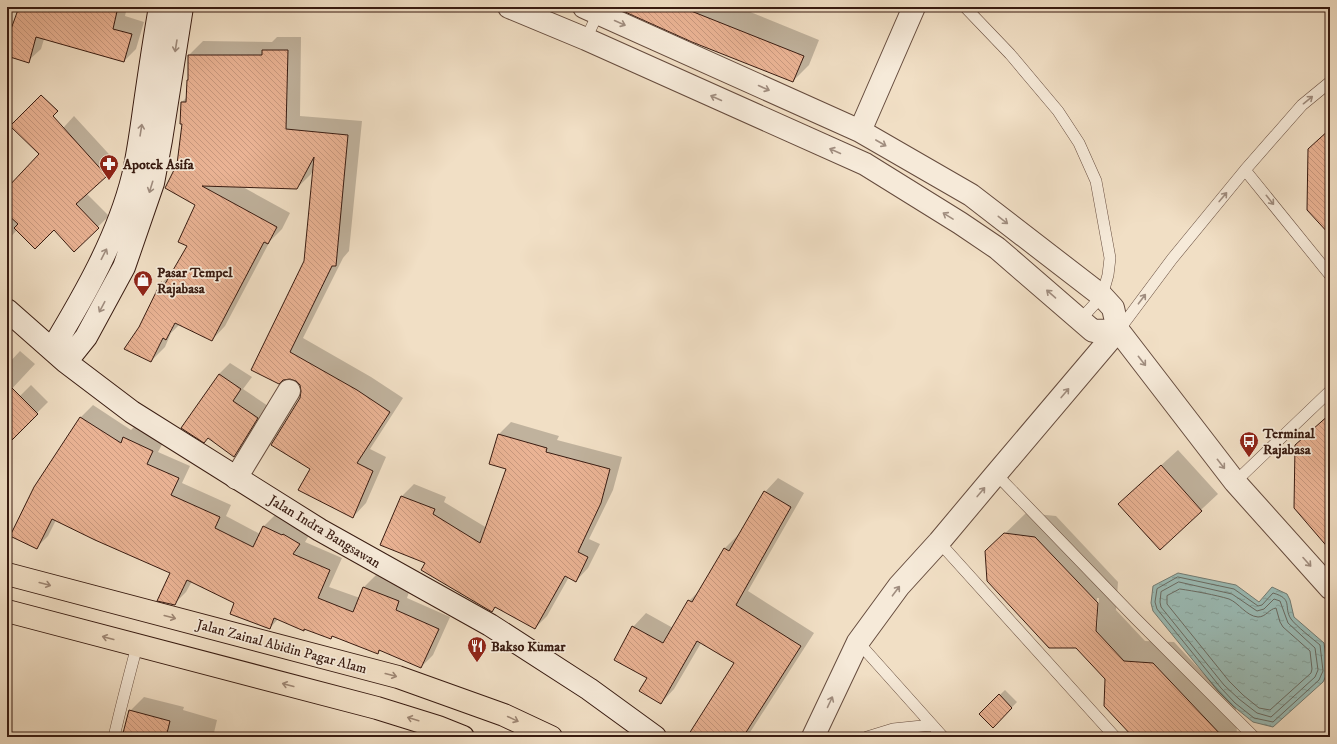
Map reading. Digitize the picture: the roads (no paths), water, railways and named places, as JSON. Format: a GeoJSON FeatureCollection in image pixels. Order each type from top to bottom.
{"type":"FeatureCollection","features":[{"type":"Feature","properties":{"kind":"highway","name":"Jalan Zainal Abidin Pagar Alam"},"geometry":{"type":"LineString","coordinates":[[7,574],[398,677],[504,715],[551,737]]}},
{"type":"Feature","properties":{"kind":"highway"},"geometry":{"type":"LineString","coordinates":[[7,611],[377,708],[438,727],[463,737]]}},
{"type":"Feature","properties":{"kind":"street"},"geometry":{"type":"LineString","coordinates":[[59,356],[72,317],[104,253],[121,214],[133,176],[160,7]]}},
{"type":"Feature","properties":{"kind":"street"},"geometry":{"type":"LineString","coordinates":[[59,356],[86,337],[124,267],[153,183],[182,7]]}},
{"type":"Feature","properties":{"kind":"street"},"geometry":{"type":"LineString","coordinates":[[509,7],[586,39],[865,164],[997,248],[1094,331],[1118,330]]}},
{"type":"Feature","properties":{"kind":"street"},"geometry":{"type":"LineString","coordinates":[[860,131],[914,7]]}},
{"type":"Feature","properties":{"kind":"street"},"geometry":{"type":"LineString","coordinates":[[595,9],[860,131],[971,196],[1102,296],[1113,308],[1118,330],[1235,482],[1330,588]]}},
{"type":"Feature","properties":{"kind":"street","name":"Jalan Indra Bangsawan"},"geometry":{"type":"LineString","coordinates":[[7,310],[59,356],[132,412],[320,530],[490,625],[589,688],[655,737]]}},
{"type":"Feature","properties":{"kind":"street"},"geometry":{"type":"LineString","coordinates":[[813,737],[858,642],[900,586],[1118,330]]}},
{"type":"Feature","properties":{"kind":"street"},"geometry":{"type":"LineString","coordinates":[[236,478],[290,391]]}},
{"type":"Feature","properties":{"kind":"lane"},"geometry":{"type":"LineString","coordinates":[[965,7],[1010,54],[1058,111],[1079,142],[1096,181],[1110,258],[1108,275],[1102,296],[1080,320]]}},
{"type":"Feature","properties":{"kind":"lane"},"geometry":{"type":"LineString","coordinates":[[586,39],[595,9]]}},
{"type":"Feature","properties":{"kind":"lane"},"geometry":{"type":"LineString","coordinates":[[1118,330],[1172,258],[1245,170],[1302,105],[1330,82]]}},
{"type":"Feature","properties":{"kind":"lane"},"geometry":{"type":"LineString","coordinates":[[1245,170],[1330,275]]}},
{"type":"Feature","properties":{"kind":"lane"},"geometry":{"type":"LineString","coordinates":[[1235,482],[1330,391]]}},
{"type":"Feature","properties":{"kind":"lane"},"geometry":{"type":"LineString","coordinates":[[996,474],[1136,619],[1254,737]]}},
{"type":"Feature","properties":{"kind":"lane"},"geometry":{"type":"LineString","coordinates":[[939,542],[1115,737]]}},
{"type":"Feature","properties":{"kind":"lane"},"geometry":{"type":"LineString","coordinates":[[858,642],[943,737]]}},
{"type":"Feature","properties":{"kind":"lane"},"geometry":{"type":"LineString","coordinates":[[114,737],[121,704],[137,646]]}},
{"type":"Feature","properties":{"kind":"lane"},"geometry":{"type":"LineString","coordinates":[[867,737],[893,729],[932,725]]}},
{"type":"Feature","properties":{"kind":"water"},"geometry":{"type":"Polygon","coordinates":[[[1178,573],[1236,585],[1259,602],[1272,587],[1287,594],[1294,617],[1324,643],[1328,672],[1323,682],[1273,727],[1253,722],[1233,706],[1218,691],[1153,611],[1151,603],[1153,586],[1178,573]]]}},
{"type":"Feature","properties":{"kind":"place","name":"Apotek Asifa"},"geometry":{"type":"Point","coordinates":[109,181]}},
{"type":"Feature","properties":{"kind":"place","name":"Pasar Tempel Rajabasa"},"geometry":{"type":"Point","coordinates":[143,297]}},
{"type":"Feature","properties":{"kind":"place","name":"Terminal Rajabasa"},"geometry":{"type":"Point","coordinates":[1249,458]}},
{"type":"Feature","properties":{"kind":"place","name":"Bakso Kumar"},"geometry":{"type":"Point","coordinates":[477,663]}}]}
